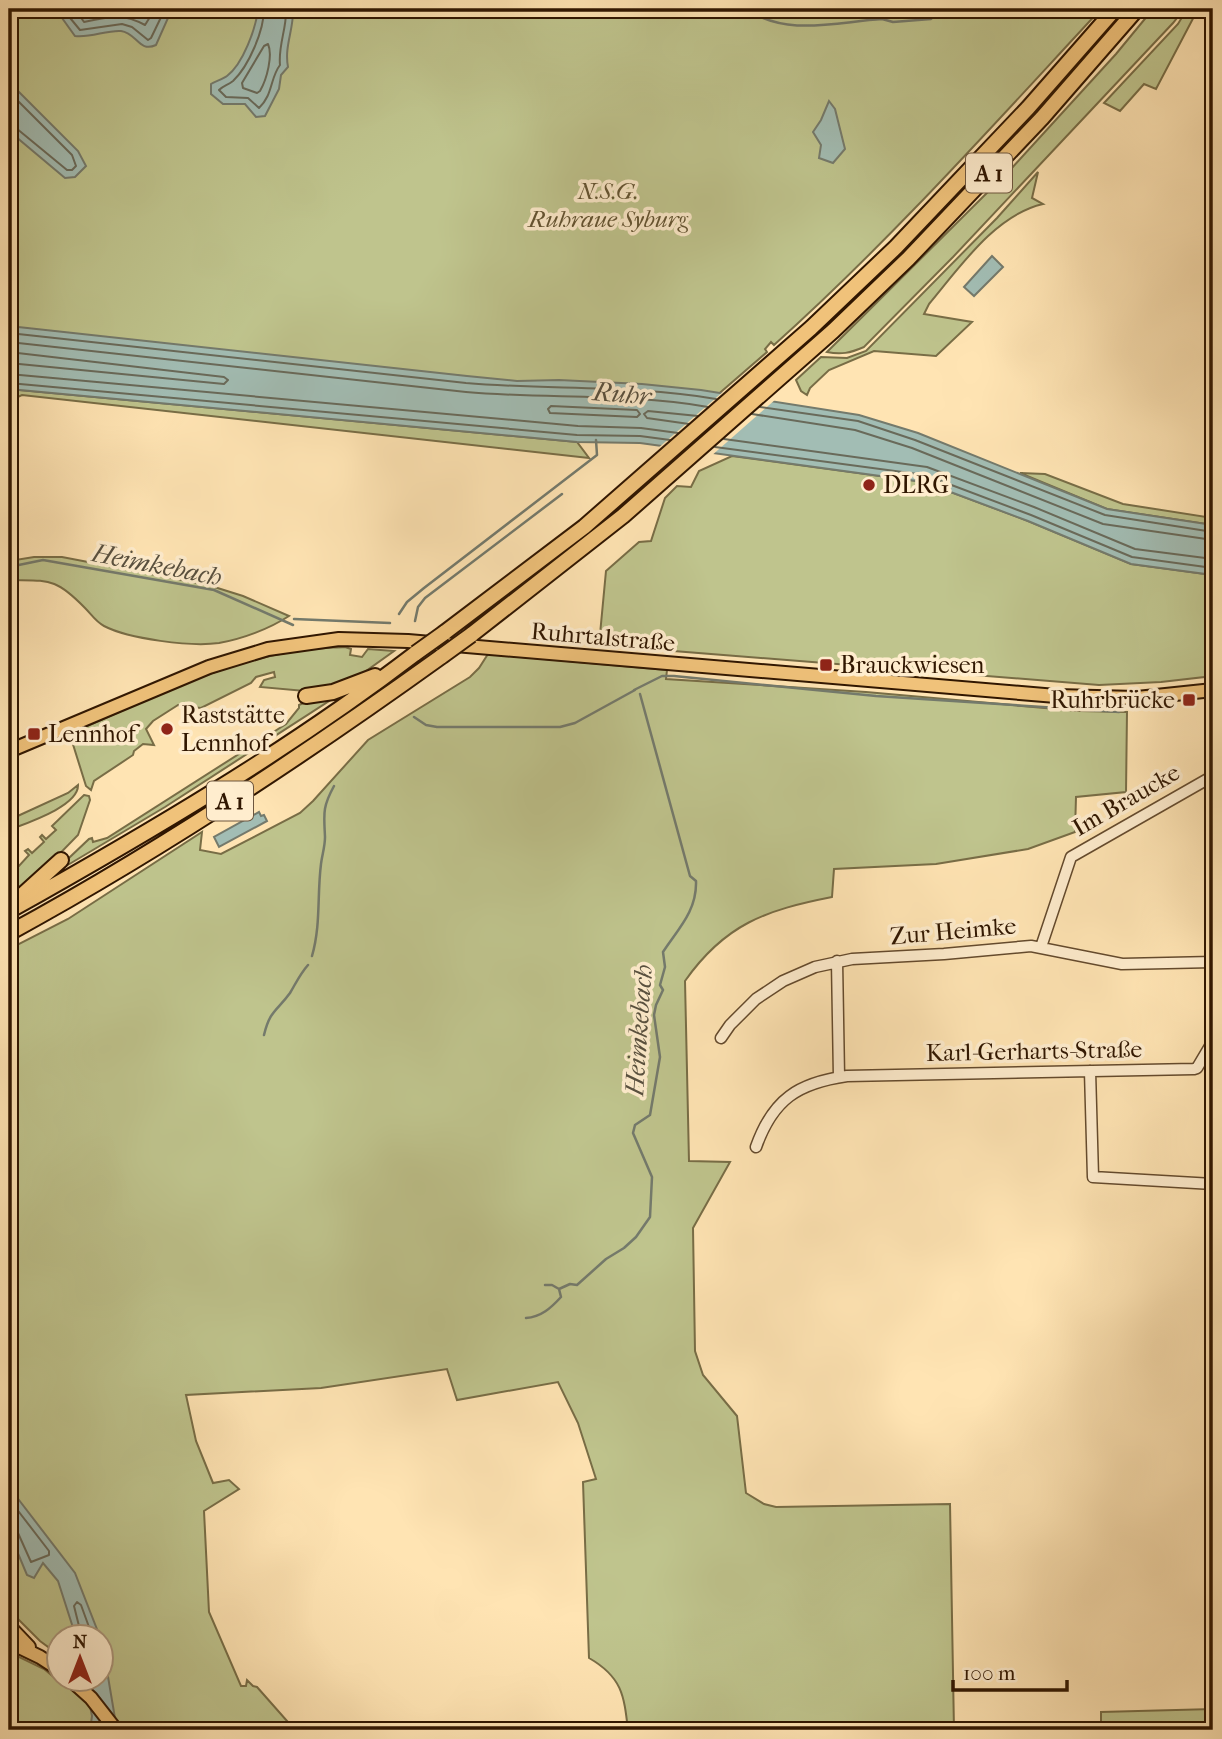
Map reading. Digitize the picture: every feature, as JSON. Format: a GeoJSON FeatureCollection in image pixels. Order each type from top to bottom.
{"type":"FeatureCollection","features":[{"type":"Feature","properties":{"kind":"highway","name":"A 1"},"geometry":{"type":"LineString","coordinates":[[9,911],[120,848],[281,747],[444,633],[598,514],[811,328],[915,227],[1028,108],[1115,9]]}},
{"type":"Feature","properties":{"kind":"highway","name":"A 1"},"geometry":{"type":"LineString","coordinates":[[9,933],[135,860],[284,767],[471,635],[623,516],[833,331],[908,259],[1042,118],[1137,9]]}},
{"type":"Feature","properties":{"kind":"highway"},"geometry":{"type":"LineString","coordinates":[[306,696],[333,692],[396,668]]}},
{"type":"Feature","properties":{"kind":"highway"},"geometry":{"type":"LineString","coordinates":[[9,905],[61,860]]}},
{"type":"Feature","properties":{"kind":"main road","name":"Ruhrtalstraße"},"geometry":{"type":"LineString","coordinates":[[9,751],[228,660],[279,647],[339,639],[408,641],[1056,696],[1137,698],[1213,690]]}},
{"type":"Feature","properties":{"kind":"main road"},"geometry":{"type":"LineString","coordinates":[[9,1626],[40,1657]]}},
{"type":"Feature","properties":{"kind":"main road"},"geometry":{"type":"LineString","coordinates":[[9,1642],[46,1661]]}},
{"type":"Feature","properties":{"kind":"main road"},"geometry":{"type":"LineString","coordinates":[[86,1694],[116,1730]]}},
{"type":"Feature","properties":{"kind":"street","name":"Im Braucke"},"geometry":{"type":"LineString","coordinates":[[1041,947],[1071,857],[1213,776]]}},
{"type":"Feature","properties":{"kind":"street","name":"Zur Heimke"},"geometry":{"type":"LineString","coordinates":[[721,1038],[730,1025],[768,991],[795,975],[837,961],[1021,946],[1041,947],[1122,964],[1213,962]]}},
{"type":"Feature","properties":{"kind":"street"},"geometry":{"type":"LineString","coordinates":[[837,961],[839,1077]]}},
{"type":"Feature","properties":{"kind":"street","name":"Karl-Gerharts-Straße"},"geometry":{"type":"LineString","coordinates":[[756,1147],[770,1115],[780,1103],[802,1087],[839,1077],[1194,1069],[1213,1041]]}},
{"type":"Feature","properties":{"kind":"street"},"geometry":{"type":"LineString","coordinates":[[1090,1071],[1093,1177],[1213,1184]]}},
{"type":"Feature","properties":{"kind":"green space","name":"N.S.G. Ruhraue Syburg"},"geometry":{"type":"Polygon","coordinates":[[[9,9],[1101,9],[859,265],[774,345],[771,342],[765,349],[767,352],[700,410],[9,343],[9,9]]]}},
{"type":"Feature","properties":{"kind":"green space"},"geometry":{"type":"Polygon","coordinates":[[[1153,9],[1184,9],[953,257],[864,347],[846,353],[827,352],[1011,169],[1116,54],[1153,9]]]}},
{"type":"Feature","properties":{"kind":"green space"},"geometry":{"type":"Polygon","coordinates":[[[1187,9],[1198,9],[1156,89],[1144,84],[1120,111],[1104,103],[1178,24],[1187,9]]]}},
{"type":"Feature","properties":{"kind":"green space"},"geometry":{"type":"Polygon","coordinates":[[[1038,172],[1032,198],[1043,204],[1009,219],[994,231],[966,259],[929,304],[924,314],[972,322],[936,356],[874,351],[829,370],[810,388],[807,395],[801,391],[796,380],[821,357],[847,358],[866,351],[997,218],[1038,172]]]}},
{"type":"Feature","properties":{"kind":"green space"},"geometry":{"type":"Polygon","coordinates":[[[9,389],[577,442],[589,458],[22,395],[9,401],[9,389]]]}},
{"type":"Feature","properties":{"kind":"green space"},"geometry":{"type":"Polygon","coordinates":[[[732,456],[924,482],[1131,564],[1213,575],[1213,676],[1099,685],[599,645],[606,571],[639,542],[651,541],[665,498],[677,486],[691,487],[699,471],[732,456]]]}},
{"type":"Feature","properties":{"kind":"green space"},"geometry":{"type":"Polygon","coordinates":[[[1020,473],[1045,474],[1123,504],[1213,518],[1213,525],[1107,509],[1020,473]]]}},
{"type":"Feature","properties":{"kind":"green space"},"geometry":{"type":"Polygon","coordinates":[[[34,557],[62,557],[208,585],[243,596],[289,616],[255,633],[219,643],[177,643],[129,635],[101,624],[75,598],[58,586],[43,581],[9,580],[9,561],[34,557]]]}},
{"type":"Feature","properties":{"kind":"green space"},"geometry":{"type":"Polygon","coordinates":[[[345,647],[351,649],[350,655],[362,657],[368,649],[394,651],[352,681],[305,691],[260,687],[264,680],[275,677],[274,672],[256,677],[251,683],[201,708],[178,705],[153,721],[146,729],[154,745],[143,744],[133,755],[94,781],[91,790],[86,786],[71,738],[78,730],[185,683],[241,664],[303,650],[345,647]]]}},
{"type":"Feature","properties":{"kind":"green space"},"geometry":{"type":"Polygon","coordinates":[[[488,654],[667,670],[666,679],[866,692],[1079,711],[1127,712],[1126,792],[1076,797],[1075,832],[1028,849],[936,864],[834,869],[832,897],[767,914],[749,922],[716,946],[685,981],[689,1161],[730,1162],[693,1228],[695,1351],[703,1375],[737,1416],[746,1493],[764,1504],[776,1507],[950,1504],[954,1730],[628,1730],[623,1697],[615,1680],[589,1658],[583,1482],[596,1479],[578,1423],[558,1382],[457,1400],[447,1369],[321,1388],[186,1395],[196,1441],[213,1483],[229,1480],[239,1489],[204,1511],[209,1612],[241,1686],[246,1686],[247,1680],[257,1687],[295,1730],[9,1730],[9,1652],[46,1671],[46,1694],[116,1694],[116,1624],[46,1624],[46,1645],[9,1610],[9,949],[68,919],[202,832],[200,850],[221,854],[300,813],[368,740],[470,677],[488,654]]]}},
{"type":"Feature","properties":{"kind":"green space"},"geometry":{"type":"Polygon","coordinates":[[[327,699],[329,701],[165,807],[51,875],[89,839],[92,838],[93,842],[107,838],[286,724],[299,705],[327,699]]]}},
{"type":"Feature","properties":{"kind":"green space"},"geometry":{"type":"Polygon","coordinates":[[[78,785],[76,793],[61,807],[9,830],[9,820],[68,793],[78,785]]]}},
{"type":"Feature","properties":{"kind":"green space"},"geometry":{"type":"Polygon","coordinates":[[[84,795],[89,796],[90,800],[78,835],[35,879],[9,895],[9,878],[18,869],[13,863],[19,866],[29,855],[25,851],[28,849],[32,853],[44,842],[40,837],[42,835],[46,839],[56,830],[52,826],[84,795]]]}},
{"type":"Feature","properties":{"kind":"green space"},"geometry":{"type":"Polygon","coordinates":[[[1213,1709],[1213,1730],[1101,1730],[1101,1712],[1213,1709]]]}},
{"type":"Feature","properties":{"kind":"water"},"geometry":{"type":"Polygon","coordinates":[[[50,9],[172,9],[156,45],[150,47],[142,45],[131,35],[121,31],[75,36],[62,18],[52,14],[50,9]]]}},
{"type":"Feature","properties":{"kind":"water"},"geometry":{"type":"Polygon","coordinates":[[[258,9],[293,9],[293,16],[287,52],[288,67],[281,75],[279,89],[265,116],[256,117],[245,104],[223,104],[211,94],[211,84],[227,76],[238,63],[252,35],[258,9]]]}},
{"type":"Feature","properties":{"kind":"water"},"geometry":{"type":"Polygon","coordinates":[[[9,82],[78,151],[86,166],[75,177],[65,178],[9,131],[9,82]]]}},
{"type":"Feature","properties":{"kind":"water"},"geometry":{"type":"Polygon","coordinates":[[[829,101],[835,109],[845,149],[833,163],[819,158],[821,145],[813,132],[829,101]]]}},
{"type":"Feature","properties":{"kind":"water"},"geometry":{"type":"Polygon","coordinates":[[[992,256],[1003,267],[974,296],[964,287],[992,256]]]}},
{"type":"Feature","properties":{"kind":"water","name":"Ruhr"},"geometry":{"type":"Polygon","coordinates":[[[9,326],[517,381],[642,384],[701,390],[859,415],[918,433],[1107,509],[1213,525],[1213,575],[1131,564],[924,482],[640,443],[577,442],[9,389],[9,326]]]}},
{"type":"Feature","properties":{"kind":"water"},"geometry":{"type":"Polygon","coordinates":[[[259,812],[267,821],[219,847],[214,837],[259,812]]]}},
{"type":"Feature","properties":{"kind":"water"},"geometry":{"type":"Polygon","coordinates":[[[9,1487],[75,1573],[95,1624],[72,1624],[58,1581],[43,1563],[34,1578],[27,1575],[9,1532],[9,1487]]]}},
{"type":"Feature","properties":{"kind":"water"},"geometry":{"type":"Polygon","coordinates":[[[88,1694],[111,1694],[117,1730],[90,1730],[92,1716],[88,1694]]]}},
{"type":"Feature","properties":{"kind":"pier"},"geometry":{"type":"Polygon","coordinates":[[[725,390],[776,399],[710,457],[657,449],[725,390]]]}},
{"type":"Feature","properties":{"kind":"waterway"},"geometry":{"type":"LineString","coordinates":[[9,16],[22,9]]}},
{"type":"Feature","properties":{"kind":"waterway"},"geometry":{"type":"LineString","coordinates":[[746,9],[778,23],[812,26],[882,19],[893,22],[931,19],[940,9]]}},
{"type":"Feature","properties":{"kind":"waterway"},"geometry":{"type":"LineString","coordinates":[[399,614],[407,602],[424,588],[597,455],[596,440]]}},
{"type":"Feature","properties":{"kind":"waterway"},"geometry":{"type":"LineString","coordinates":[[415,621],[418,607],[425,598],[562,494]]}},
{"type":"Feature","properties":{"kind":"waterway","name":"Heimkebach"},"geometry":{"type":"LineString","coordinates":[[9,567],[43,560],[214,590],[293,625]]}},
{"type":"Feature","properties":{"kind":"waterway"},"geometry":{"type":"LineString","coordinates":[[294,619],[390,623]]}},
{"type":"Feature","properties":{"kind":"waterway"},"geometry":{"type":"LineString","coordinates":[[634,690],[662,676],[674,676],[876,696],[1119,712]]}},
{"type":"Feature","properties":{"kind":"waterway","name":"Heimkebach"},"geometry":{"type":"LineString","coordinates":[[414,717],[426,725],[437,727],[560,727],[575,723],[635,690]]}},
{"type":"Feature","properties":{"kind":"waterway","name":"Heimkebach"},"geometry":{"type":"LineString","coordinates":[[559,1289],[570,1284],[577,1285],[606,1259],[624,1248],[636,1237],[650,1217],[652,1177],[633,1133],[635,1125],[650,1115],[660,1057],[654,1015],[663,990],[660,985],[665,967],[663,952],[686,919],[695,892],[696,881],[690,876],[640,694]]}},
{"type":"Feature","properties":{"kind":"waterway"},"geometry":{"type":"LineString","coordinates":[[312,956],[317,933],[325,811],[334,786]]}},
{"type":"Feature","properties":{"kind":"waterway"},"geometry":{"type":"LineString","coordinates":[[264,1035],[271,1015],[290,993],[308,965]]}},
{"type":"Feature","properties":{"kind":"waterway"},"geometry":{"type":"LineString","coordinates":[[545,1285],[559,1289]]}},
{"type":"Feature","properties":{"kind":"waterway"},"geometry":{"type":"LineString","coordinates":[[526,1318],[541,1314],[553,1305],[561,1297],[559,1289]]}},
{"type":"Feature","properties":{"kind":"place","name":"DLRG"},"geometry":{"type":"Point","coordinates":[869,485]}},
{"type":"Feature","properties":{"kind":"place","name":"Brauckwiesen"},"geometry":{"type":"Point","coordinates":[826,665]}},
{"type":"Feature","properties":{"kind":"place","name":"Ruhrbrücke"},"geometry":{"type":"Point","coordinates":[1189,700]}},
{"type":"Feature","properties":{"kind":"place","name":"Raststätte Lennhof"},"geometry":{"type":"Point","coordinates":[167,729]}},
{"type":"Feature","properties":{"kind":"place","name":"Lennhof"},"geometry":{"type":"Point","coordinates":[34,734]}}]}
